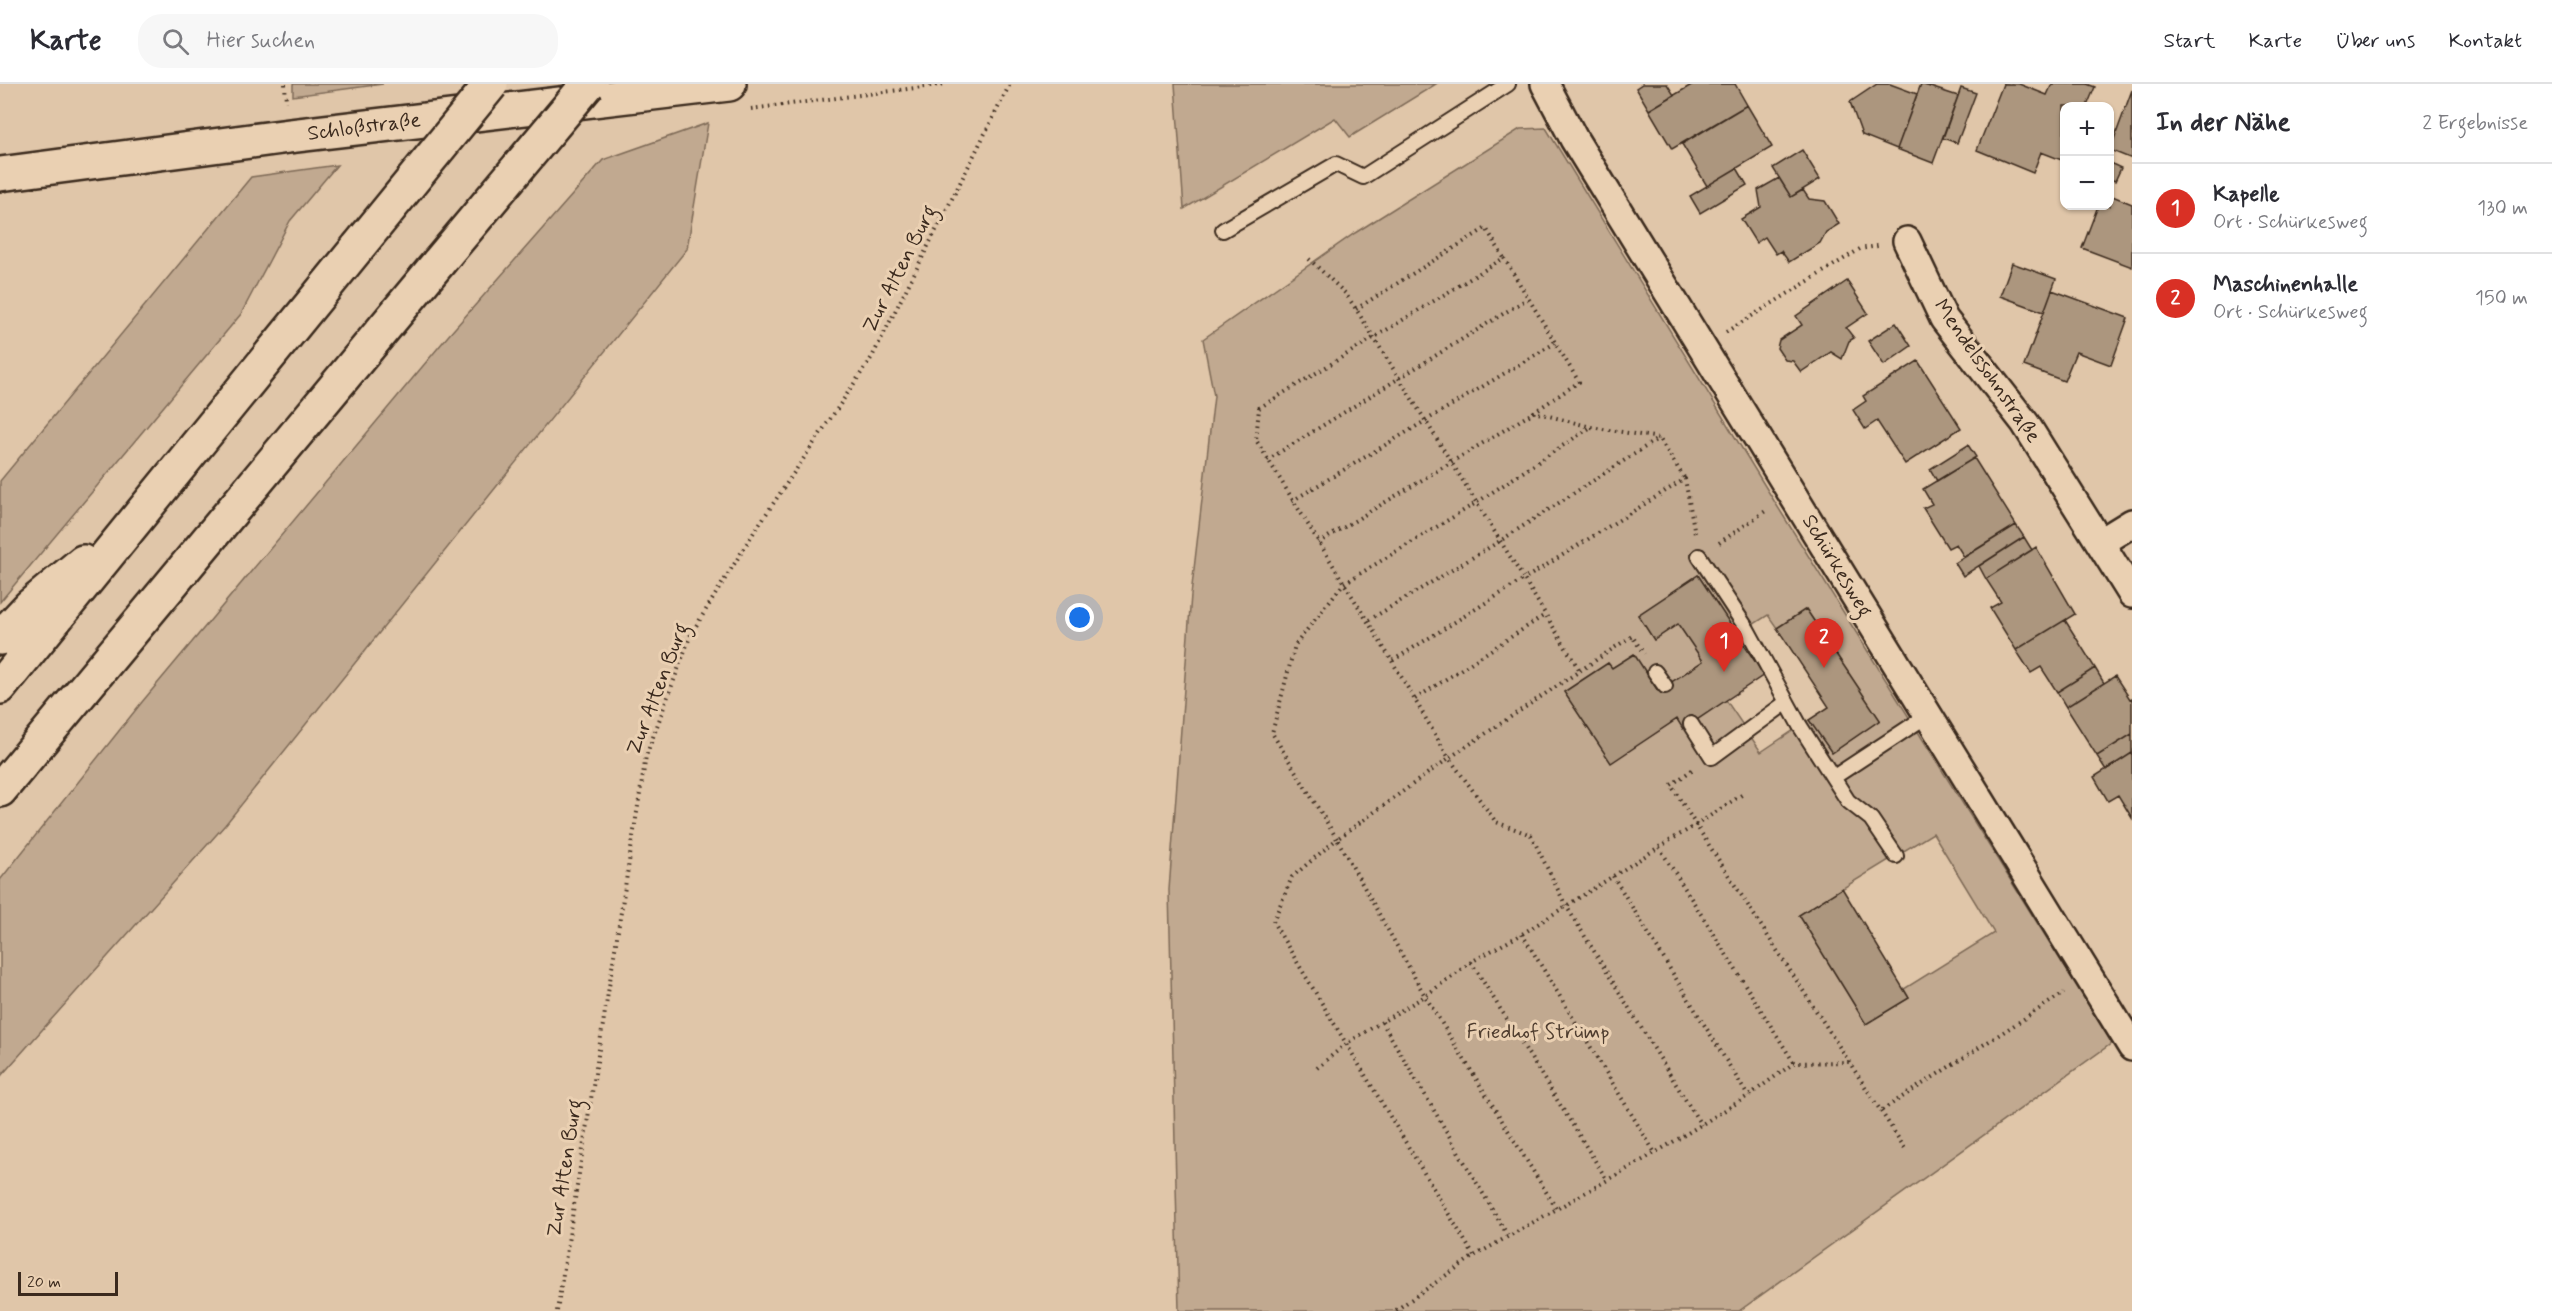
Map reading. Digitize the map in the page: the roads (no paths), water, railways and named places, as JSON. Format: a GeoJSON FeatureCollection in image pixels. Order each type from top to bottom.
{"type":"FeatureCollection","features":[{"type":"Feature","properties":{"kind":"main road"},"geometry":{"type":"LineString","coordinates":[[0,687],[491,84]]}},
{"type":"Feature","properties":{"kind":"main road"},"geometry":{"type":"LineString","coordinates":[[0,790],[588,84]]}},
{"type":"Feature","properties":{"kind":"main road","name":"Schloßstraße"},"geometry":{"type":"LineString","coordinates":[[0,174],[289,136],[729,84]]}},
{"type":"Feature","properties":{"kind":"main road"},"geometry":{"type":"LineString","coordinates":[[0,638],[30,606],[144,511]]}},
{"type":"Feature","properties":{"kind":"street","name":"Schürkesweg"},"geometry":{"type":"LineString","coordinates":[[1545,84],[1574,138],[2132,1047]]}},
{"type":"Feature","properties":{"kind":"street","name":"Mendelssohnstraße"},"geometry":{"type":"LineString","coordinates":[[1907,241],[1944,319],[2025,423],[2132,594]]}},
{"type":"Feature","properties":{"kind":"street"},"geometry":{"type":"LineString","coordinates":[[2101,542],[2132,523]]}},
{"type":"Feature","properties":{"kind":"lane"},"geometry":{"type":"LineString","coordinates":[[1223,230],[1336,164],[1363,177],[1508,84]]}},
{"type":"Feature","properties":{"kind":"lane"},"geometry":{"type":"LineString","coordinates":[[1699,556],[1747,629],[1848,801],[1871,819],[1896,856]]}},
{"type":"Feature","properties":{"kind":"lane"},"geometry":{"type":"LineString","coordinates":[[1655,672],[1665,686]]}},
{"type":"Feature","properties":{"kind":"lane"},"geometry":{"type":"LineString","coordinates":[[1690,724],[1712,757],[1788,702]]}},
{"type":"Feature","properties":{"kind":"lane"},"geometry":{"type":"LineString","coordinates":[[1834,777],[1928,715]]}},
{"type":"Feature","properties":{"kind":"place","name":"Maschinenhalle"},"geometry":{"type":"Point","coordinates":[1824,668]}},
{"type":"Feature","properties":{"kind":"place","name":"Kapelle"},"geometry":{"type":"Point","coordinates":[1724,672]}},
{"type":"Feature","properties":{"kind":"park label","name":"Friedhof Strümp"},"geometry":{"type":"Point","coordinates":[1538,1032]}}]}
